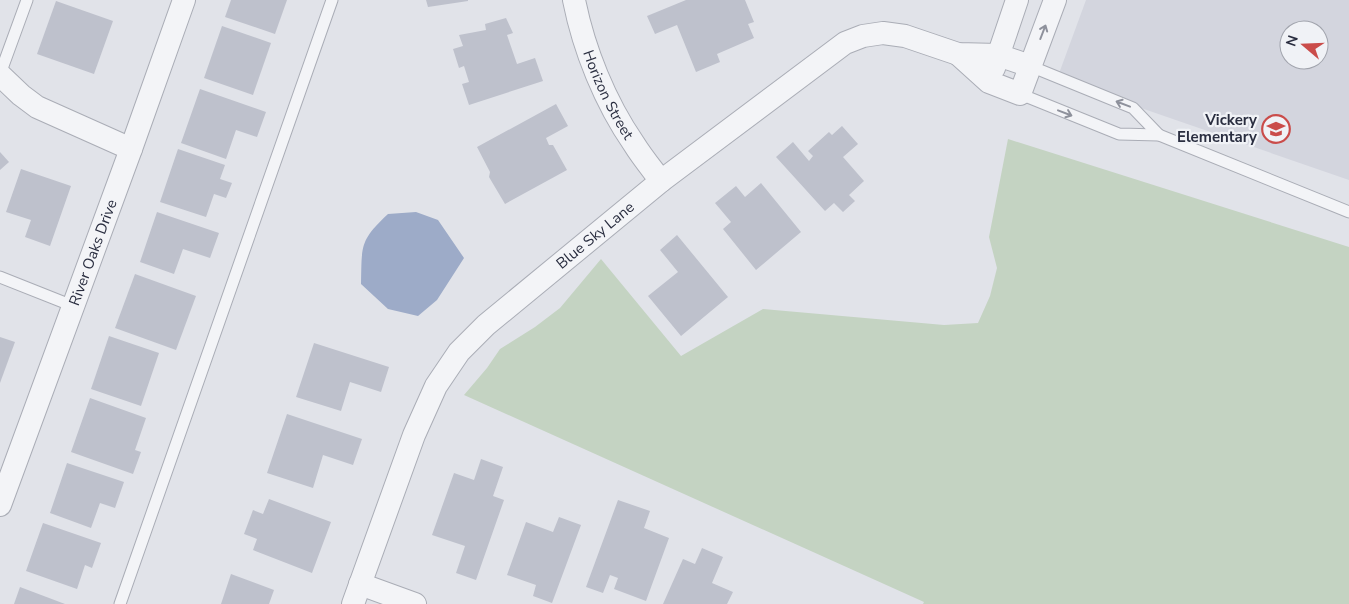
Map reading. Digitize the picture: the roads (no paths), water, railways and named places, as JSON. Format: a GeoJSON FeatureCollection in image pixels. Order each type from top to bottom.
{"type":"FeatureCollection","features":[{"type":"Feature","properties":{"kind":"street","name":"River Oaks Drive"},"geometry":{"type":"LineString","coordinates":[[0,505],[9,451],[73,306],[184,0]]}},
{"type":"Feature","properties":{"kind":"street","name":"Horizon Street"},"geometry":{"type":"LineString","coordinates":[[574,0],[579,24],[603,89],[633,143],[661,181]]}},
{"type":"Feature","properties":{"kind":"street"},"geometry":{"type":"LineString","coordinates":[[1017,0],[989,82],[1020,94],[1055,0]]}},
{"type":"Feature","properties":{"kind":"street","name":"Blue Sky Lane"},"geometry":{"type":"LineString","coordinates":[[356,594],[414,435],[436,386],[459,352],[486,325],[661,181],[845,43],[862,36],[883,33],[905,36],[958,54],[998,55],[1030,66]]}},
{"type":"Feature","properties":{"kind":"street","name":"Blue Sky Lane"},"geometry":{"type":"LineString","coordinates":[[958,54],[989,82]]}},
{"type":"Feature","properties":{"kind":"street"},"geometry":{"type":"LineString","coordinates":[[0,75],[37,107],[131,149]]}},
{"type":"Feature","properties":{"kind":"street"},"geometry":{"type":"LineString","coordinates":[[356,594],[415,604]]}},
{"type":"Feature","properties":{"kind":"lane"},"geometry":{"type":"LineString","coordinates":[[0,75],[27,0]]}},
{"type":"Feature","properties":{"kind":"lane"},"geometry":{"type":"LineString","coordinates":[[120,604],[332,0]]}},
{"type":"Feature","properties":{"kind":"lane"},"geometry":{"type":"LineString","coordinates":[[1030,66],[1133,108],[1159,136]]}},
{"type":"Feature","properties":{"kind":"lane"},"geometry":{"type":"LineString","coordinates":[[1020,94],[1119,134],[1159,136],[1349,212]]}},
{"type":"Feature","properties":{"kind":"lane"},"geometry":{"type":"LineString","coordinates":[[0,277],[73,306]]}},
{"type":"Feature","properties":{"kind":"water"},"geometry":{"type":"Polygon","coordinates":[[[416,212],[438,220],[464,258],[437,300],[418,316],[388,309],[361,284],[362,252],[367,238],[372,231],[388,214],[416,212]]]}},
{"type":"Feature","properties":{"kind":"place","name":"Vickery Elementary"},"geometry":{"type":"Point","coordinates":[1276,129]}}]}
